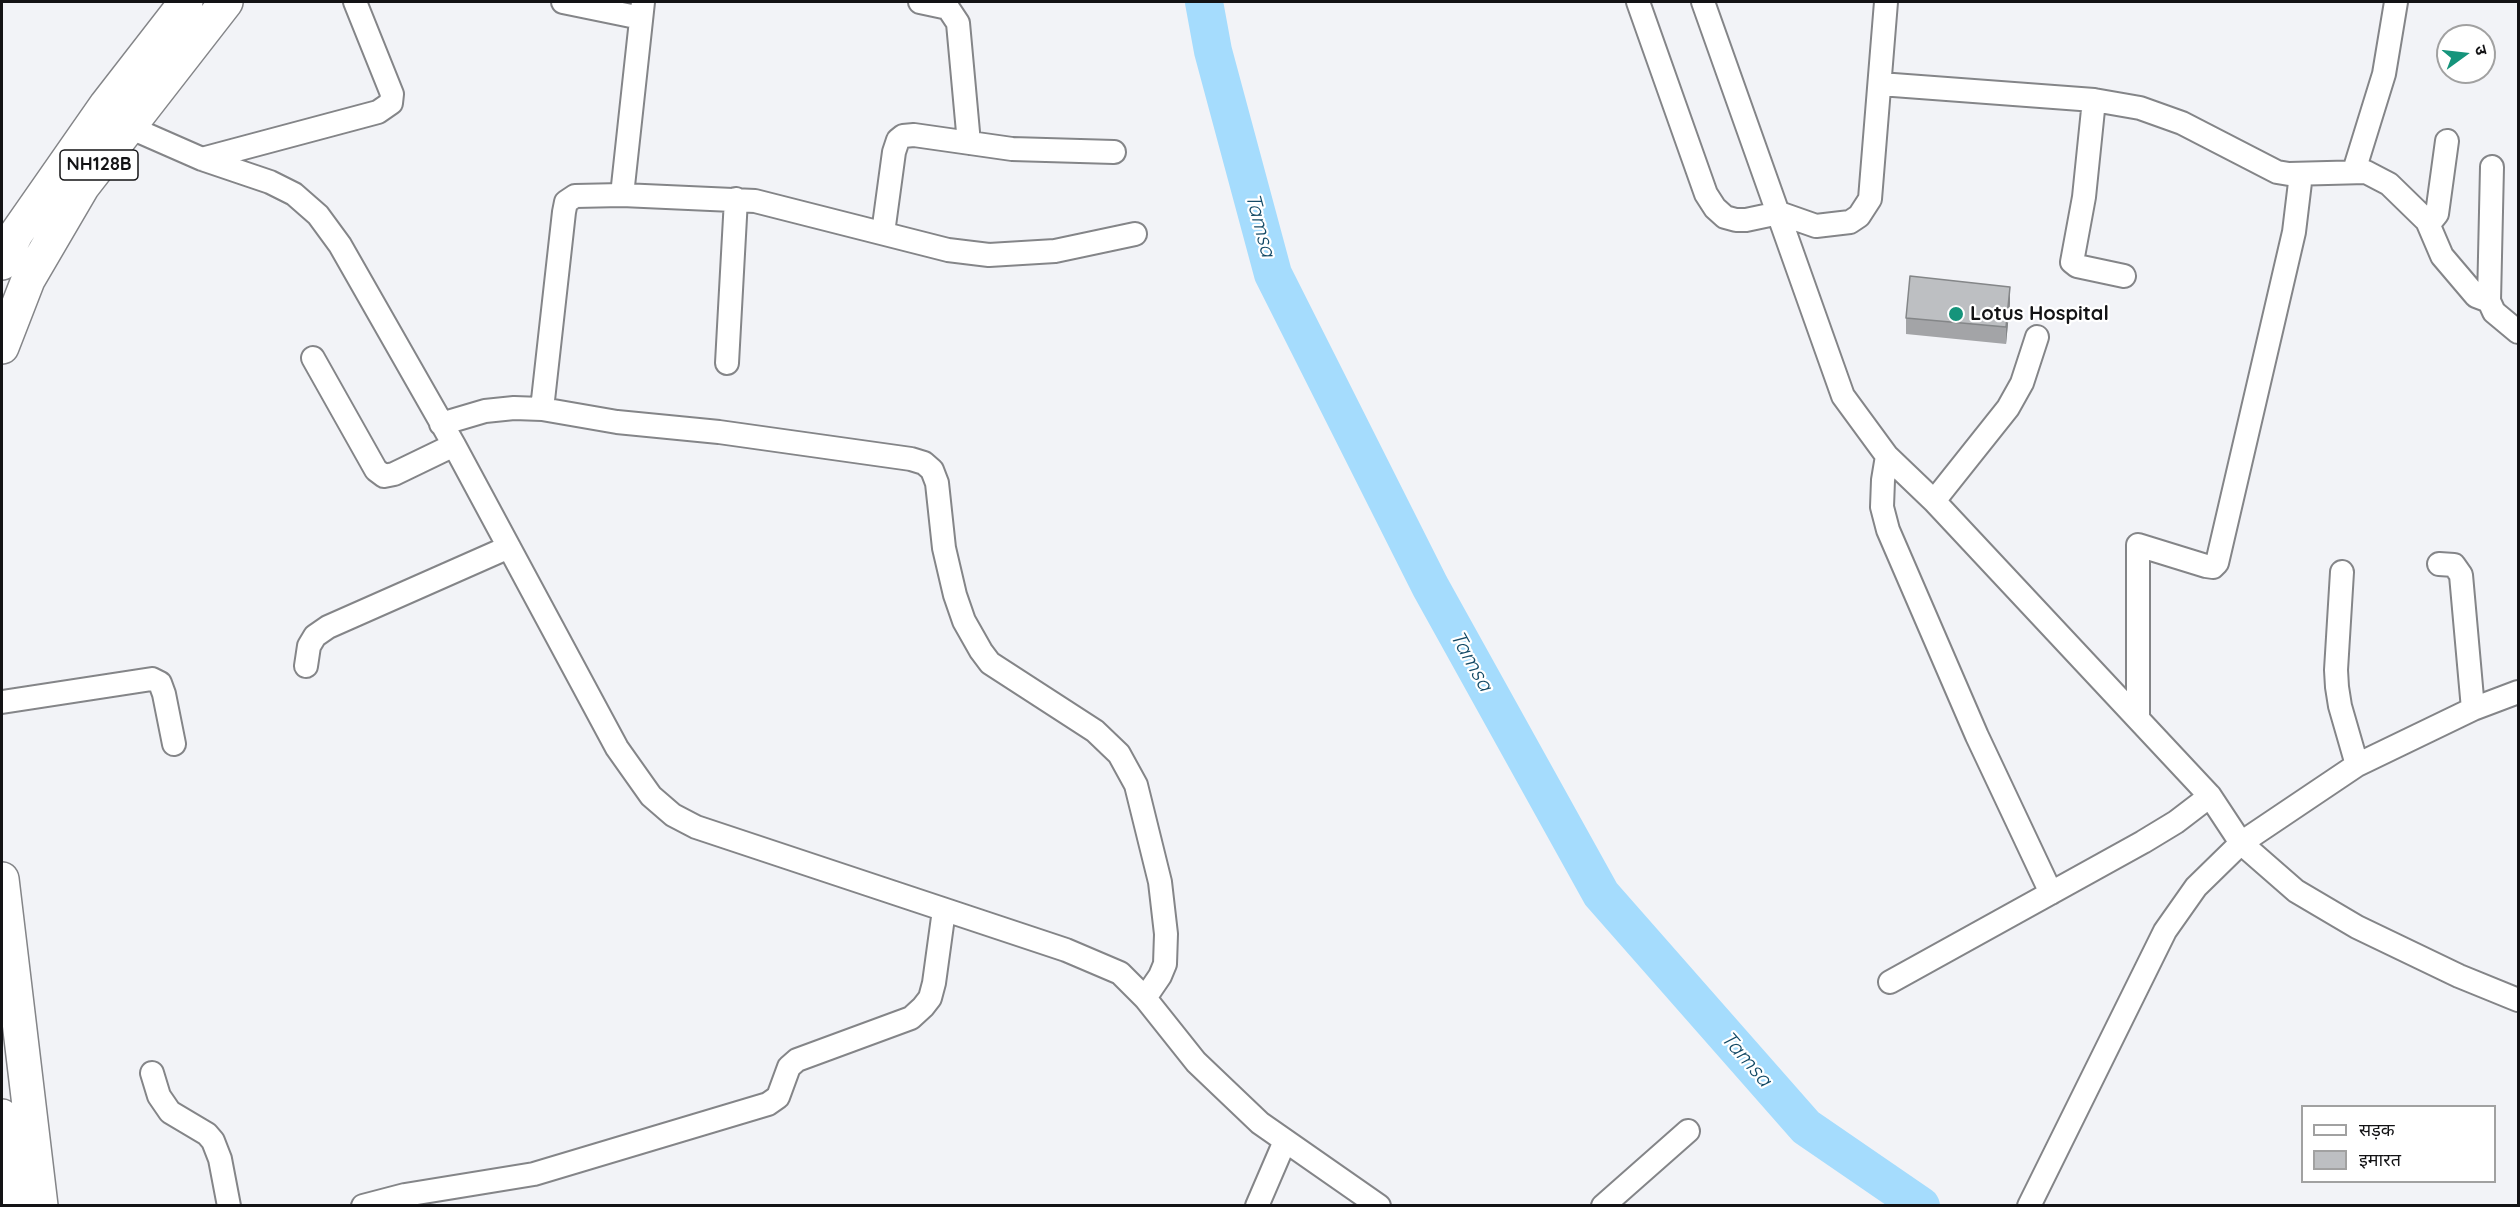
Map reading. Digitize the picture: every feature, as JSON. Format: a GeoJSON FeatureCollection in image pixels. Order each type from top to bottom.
{"type":"FeatureCollection","features":[{"type":"Feature","properties":{"kind":"highway","name":"NH128B"},"geometry":{"type":"LineString","coordinates":[[2,347],[28,280],[83,186],[116,119],[186,2]]}},
{"type":"Feature","properties":{"kind":"highway","name":"NH128B"},"geometry":{"type":"LineString","coordinates":[[2,262],[16,234],[116,119],[226,2]]}},
{"type":"Feature","properties":{"kind":"highway"},"geometry":{"type":"LineString","coordinates":[[2,879],[41,1206]]}},
{"type":"Feature","properties":{"kind":"highway"},"geometry":{"type":"LineString","coordinates":[[2,1116],[13,1206]]}},
{"type":"Feature","properties":{"kind":"street"},"geometry":{"type":"LineString","coordinates":[[202,159],[378,112],[391,103],[392,94],[355,2]]}},
{"type":"Feature","properties":{"kind":"street"},"geometry":{"type":"LineString","coordinates":[[563,2],[642,10],[622,195]]}},
{"type":"Feature","properties":{"kind":"street"},"geometry":{"type":"LineString","coordinates":[[920,2],[948,8],[958,23],[969,143]]}},
{"type":"Feature","properties":{"kind":"street"},"geometry":{"type":"LineString","coordinates":[[1638,2],[1706,194],[1715,208],[1725,217],[1736,220],[1779,213],[1816,226],[1850,222],[1859,216],[1870,199],[1886,2]]}},
{"type":"Feature","properties":{"kind":"street"},"geometry":{"type":"LineString","coordinates":[[1703,2],[1844,396],[1887,456],[1934,501],[2210,796],[2241,843],[2296,891],[2357,927],[2459,976],[2518,1000]]}},
{"type":"Feature","properties":{"kind":"street"},"geometry":{"type":"LineString","coordinates":[[2354,171],[2384,74],[2396,2]]}},
{"type":"Feature","properties":{"kind":"street"},"geometry":{"type":"LineString","coordinates":[[1880,84],[2122,104],[2165,116],[2263,166],[2283,173],[2366,172],[2380,178],[2427,221],[2442,256],[2476,296],[2489,301]]}},
{"type":"Feature","properties":{"kind":"street"},"geometry":{"type":"LineString","coordinates":[[2094,100],[2084,197],[2072,262],[2077,266],[2124,276]]}},
{"type":"Feature","properties":{"kind":"street"},"geometry":{"type":"LineString","coordinates":[[116,119],[202,159],[270,182],[294,194],[318,215],[340,245],[454,445],[617,748],[651,796],[673,815],[696,827],[1066,950],[1119,973],[1145,998],[1196,1062],[1260,1123],[1378,1206]]}},
{"type":"Feature","properties":{"kind":"street"},"geometry":{"type":"LineString","coordinates":[[883,233],[894,152],[898,140],[903,136],[914,135],[1012,149],[1114,152]]}},
{"type":"Feature","properties":{"kind":"street"},"geometry":{"type":"LineString","coordinates":[[2427,221],[2433,219],[2437,214],[2447,141]]}},
{"type":"Feature","properties":{"kind":"street"},"geometry":{"type":"LineString","coordinates":[[2492,167],[2489,301],[2494,312],[2518,332]]}},
{"type":"Feature","properties":{"kind":"street"},"geometry":{"type":"LineString","coordinates":[[2138,718],[2138,545],[2206,566],[2213,567],[2217,563],[2294,232],[2301,174]]}},
{"type":"Feature","properties":{"kind":"street"},"geometry":{"type":"LineString","coordinates":[[542,409],[566,202],[575,196],[622,195],[736,199],[770,203],[959,252],[1008,255],[1079,247],[1135,234]]}},
{"type":"Feature","properties":{"kind":"street"},"geometry":{"type":"LineString","coordinates":[[727,363],[736,199]]}},
{"type":"Feature","properties":{"kind":"street"},"geometry":{"type":"LineString","coordinates":[[1934,501],[2008,408],[2022,383],[2037,337]]}},
{"type":"Feature","properties":{"kind":"street"},"geometry":{"type":"LineString","coordinates":[[313,358],[376,470],[384,476],[394,474],[454,445]]}},
{"type":"Feature","properties":{"kind":"street"},"geometry":{"type":"LineString","coordinates":[[441,424],[485,411],[514,408],[542,409],[617,422],[729,434],[911,459],[924,463],[932,470],[937,483],[945,548],[955,595],[964,621],[981,651],[990,663],[1095,731],[1119,754],[1136,785],[1160,882],[1166,934],[1165,963],[1160,976],[1145,998]]}},
{"type":"Feature","properties":{"kind":"street"},"geometry":{"type":"LineString","coordinates":[[1887,456],[1882,507],[1892,540],[1977,736],[2051,893]]}},
{"type":"Feature","properties":{"kind":"street"},"geometry":{"type":"LineString","coordinates":[[306,666],[309,646],[315,636],[328,627],[509,547]]}},
{"type":"Feature","properties":{"kind":"street"},"geometry":{"type":"LineString","coordinates":[[2439,564],[2454,565],[2461,575],[2473,709]]}},
{"type":"Feature","properties":{"kind":"street"},"geometry":{"type":"LineString","coordinates":[[2342,572],[2337,687],[2340,706],[2357,765]]}},
{"type":"Feature","properties":{"kind":"street"},"geometry":{"type":"LineString","coordinates":[[2,702],[152,679],[160,683],[164,694],[174,744]]}},
{"type":"Feature","properties":{"kind":"street"},"geometry":{"type":"LineString","coordinates":[[2029,1206],[2165,931],[2196,887],[2241,843],[2357,765],[2473,709],[2518,692]]}},
{"type":"Feature","properties":{"kind":"street"},"geometry":{"type":"LineString","coordinates":[[1890,982],[2176,822],[2210,796]]}},
{"type":"Feature","properties":{"kind":"street"},"geometry":{"type":"LineString","coordinates":[[363,1206],[405,1195],[545,1172],[768,1104],[778,1097],[789,1067],[796,1060],[912,1018],[923,1007],[930,998],[934,983],[944,910]]}},
{"type":"Feature","properties":{"kind":"street"},"geometry":{"type":"LineString","coordinates":[[152,1073],[159,1096],[170,1112],[207,1134],[213,1141],[220,1159],[229,1206]]}},
{"type":"Feature","properties":{"kind":"street"},"geometry":{"type":"LineString","coordinates":[[1603,1206],[1688,1131]]}},
{"type":"Feature","properties":{"kind":"street"},"geometry":{"type":"LineString","coordinates":[[1257,1206],[1285,1141]]}},
{"type":"Feature","properties":{"kind":"building"},"geometry":{"type":"Polygon","coordinates":[[[1910,276],[2010,287],[2006,327],[1906,318],[1910,276]]]}},
{"type":"Feature","properties":{"kind":"waterway","name":"Tamsa"},"geometry":{"type":"LineString","coordinates":[[1204,2],[1213,51],[1273,274],[1430,586],[1601,894],[1806,1127],[1921,1206]]}},
{"type":"Feature","properties":{"kind":"place","name":"Lotus Hospital"},"geometry":{"type":"Point","coordinates":[1956,314]}}]}
